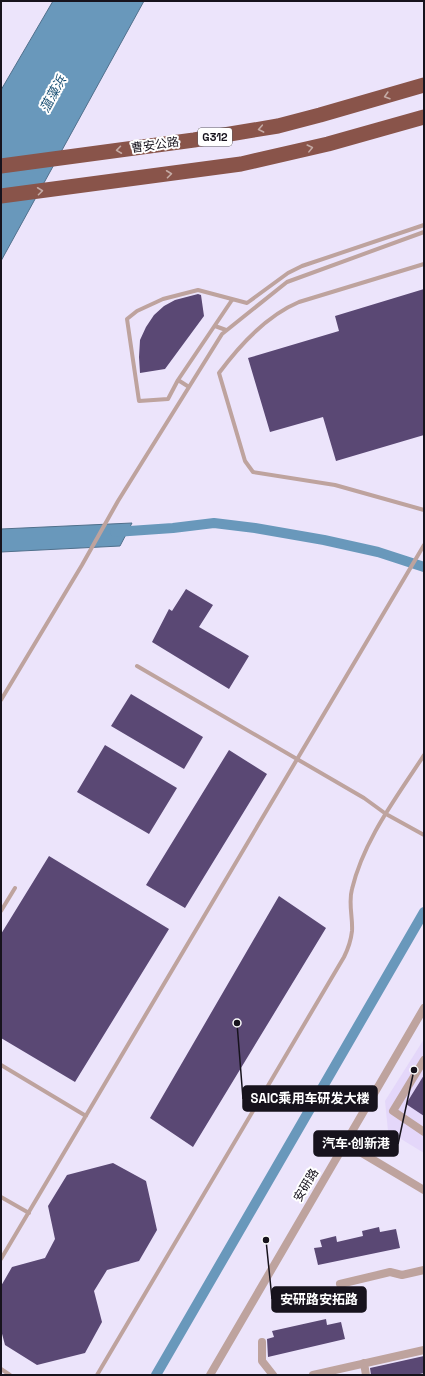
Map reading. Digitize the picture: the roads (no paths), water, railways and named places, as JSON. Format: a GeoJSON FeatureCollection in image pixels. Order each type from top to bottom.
{"type":"FeatureCollection","features":[{"type":"Feature","properties":{"kind":"highway","name":"曹安公路"},"geometry":{"type":"LineString","coordinates":[[1,166],[201,139],[272,127],[320,115],[424,84]]}},
{"type":"Feature","properties":{"kind":"highway"},"geometry":{"type":"LineString","coordinates":[[1,196],[241,164],[328,144],[424,117]]}},
{"type":"Feature","properties":{"kind":"street","name":"安研路"},"geometry":{"type":"LineString","coordinates":[[210,1375],[424,1008]]}},
{"type":"Feature","properties":{"kind":"street"},"geometry":{"type":"LineString","coordinates":[[424,1060],[393,1111],[424,1132]]}},
{"type":"Feature","properties":{"kind":"street"},"geometry":{"type":"LineString","coordinates":[[345,1143],[424,1190]]}},
{"type":"Feature","properties":{"kind":"street"},"geometry":{"type":"LineString","coordinates":[[340,1284],[390,1272],[402,1275],[424,1270]]}},
{"type":"Feature","properties":{"kind":"street"},"geometry":{"type":"LineString","coordinates":[[262,1342],[262,1361],[273,1375]]}},
{"type":"Feature","properties":{"kind":"street"},"geometry":{"type":"LineString","coordinates":[[313,1375],[424,1350]]}},
{"type":"Feature","properties":{"kind":"street"},"geometry":{"type":"LineString","coordinates":[[364,1363],[366,1375]]}},
{"type":"Feature","properties":{"kind":"lane"},"geometry":{"type":"LineString","coordinates":[[232,300],[178,380],[168,399],[140,401],[127,319],[137,311],[163,299],[198,290],[246,303],[288,273],[302,266],[424,226]]}},
{"type":"Feature","properties":{"kind":"lane"},"geometry":{"type":"LineString","coordinates":[[1,700],[82,565],[118,501],[222,334],[287,282],[424,232]]}},
{"type":"Feature","properties":{"kind":"lane"},"geometry":{"type":"LineString","coordinates":[[424,264],[289,306],[238,348],[219,373],[245,461],[253,472],[335,485],[424,510]]}},
{"type":"Feature","properties":{"kind":"lane"},"geometry":{"type":"LineString","coordinates":[[214,326],[226,330]]}},
{"type":"Feature","properties":{"kind":"lane"},"geometry":{"type":"LineString","coordinates":[[178,380],[189,387]]}},
{"type":"Feature","properties":{"kind":"lane"},"geometry":{"type":"LineString","coordinates":[[1,1260],[424,546]]}},
{"type":"Feature","properties":{"kind":"lane"},"geometry":{"type":"LineString","coordinates":[[137,666],[364,798],[386,814],[424,835]]}},
{"type":"Feature","properties":{"kind":"lane"},"geometry":{"type":"LineString","coordinates":[[98,1375],[344,957],[352,932],[350,904],[351,891],[362,857],[386,814],[424,756]]}},
{"type":"Feature","properties":{"kind":"lane"},"geometry":{"type":"LineString","coordinates":[[1,911],[15,888]]}},
{"type":"Feature","properties":{"kind":"lane"},"geometry":{"type":"LineString","coordinates":[[1,1065],[86,1116]]}},
{"type":"Feature","properties":{"kind":"lane"},"geometry":{"type":"LineString","coordinates":[[1,1197],[29,1213]]}},
{"type":"Feature","properties":{"kind":"lane"},"geometry":{"type":"LineString","coordinates":[[1,1369],[10,1375]]}},
{"type":"Feature","properties":{"kind":"water","name":"蕰藻浜"},"geometry":{"type":"Polygon","coordinates":[[[53,1],[144,1],[1,261],[1,90],[53,1]]]}},
{"type":"Feature","properties":{"kind":"water"},"geometry":{"type":"Polygon","coordinates":[[[132,523],[120,546],[1,552],[1,529],[132,523]]]}},
{"type":"Feature","properties":{"kind":"waterway"},"geometry":{"type":"LineString","coordinates":[[115,532],[173,528],[214,523],[255,528],[324,540],[378,552],[424,567]]}},
{"type":"Feature","properties":{"kind":"waterway"},"geometry":{"type":"LineString","coordinates":[[156,1375],[424,912]]}},
{"type":"Feature","properties":{"kind":"place","name":"SAIC乘用车研发大楼"},"geometry":{"type":"Point","coordinates":[237,1023]}},
{"type":"Feature","properties":{"kind":"place","name":"汽车·创新港"},"geometry":{"type":"Point","coordinates":[414,1070]}},
{"type":"Feature","properties":{"kind":"place","name":"安研路安拓路"},"geometry":{"type":"Point","coordinates":[266,1240]}}]}
